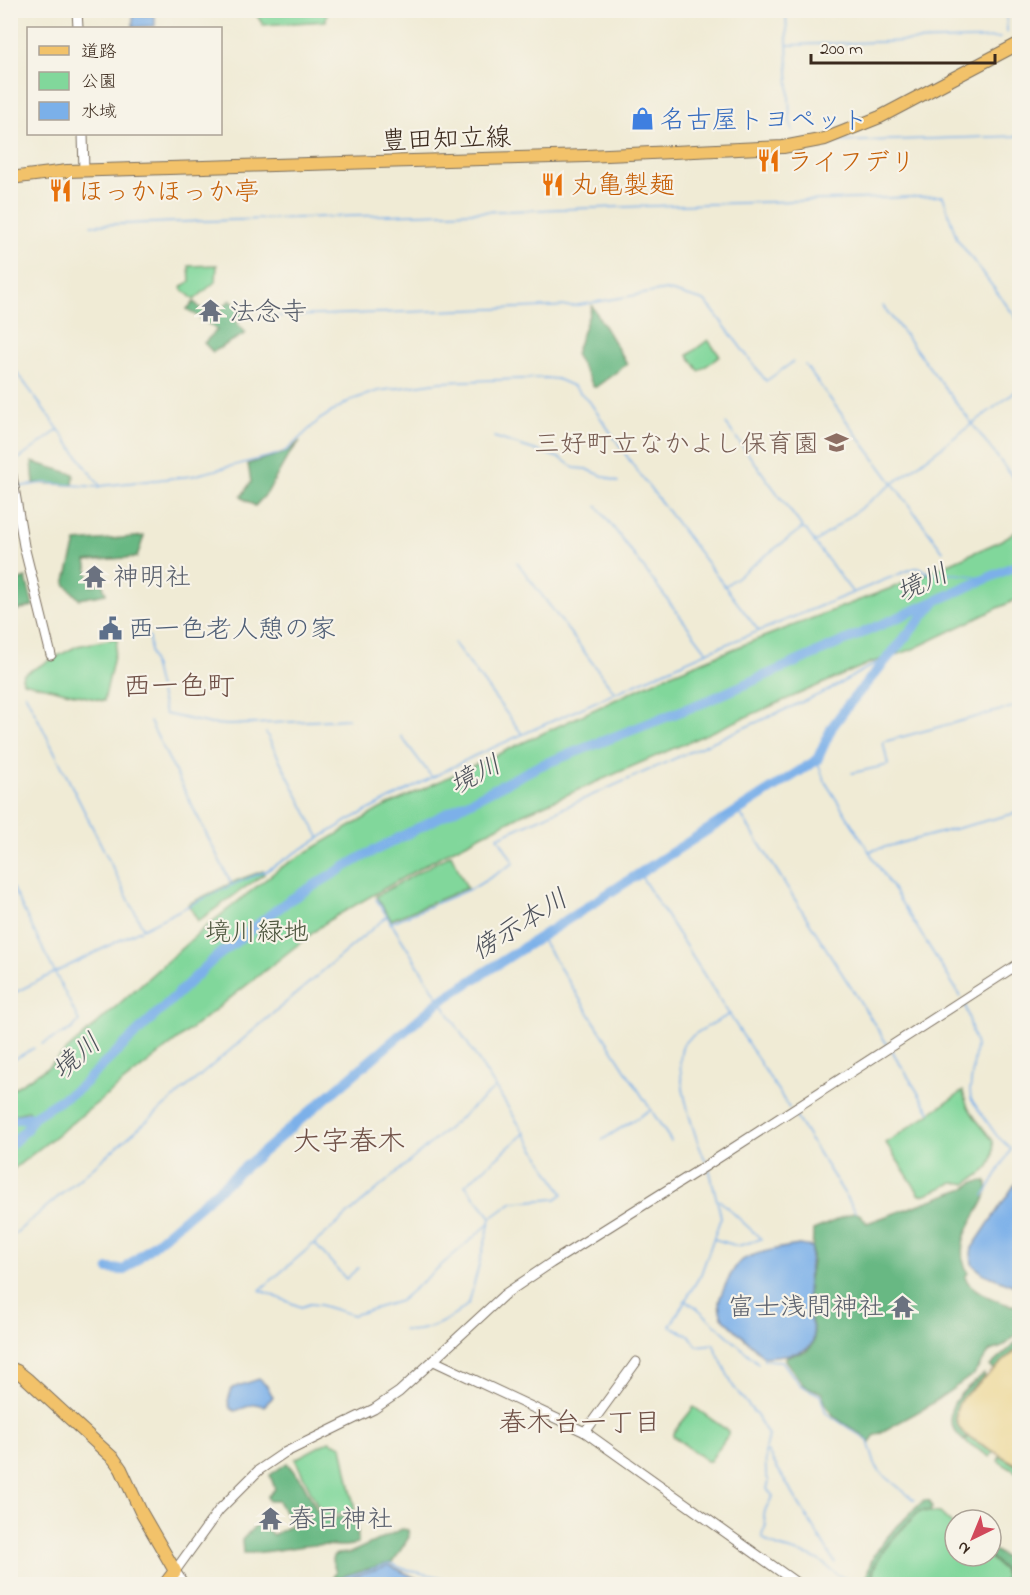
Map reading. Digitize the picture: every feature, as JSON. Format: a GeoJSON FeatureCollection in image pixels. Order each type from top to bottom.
{"type":"FeatureCollection","features":[{"type":"Feature","properties":{"kind":"main road","name":"豊田知立線"},"geometry":{"type":"LineString","coordinates":[[808,142],[914,93],[1020,36]]}},
{"type":"Feature","properties":{"kind":"main road","name":"豊田知立線"},"geometry":{"type":"LineString","coordinates":[[10,178],[67,171],[586,156],[774,147],[825,139],[880,117],[1020,43]]}},
{"type":"Feature","properties":{"kind":"main road","name":"豊田知立線"},"geometry":{"type":"LineString","coordinates":[[10,185],[68,176],[84,171]]}},
{"type":"Feature","properties":{"kind":"main road"},"geometry":{"type":"LineString","coordinates":[[10,1368],[27,1379],[114,1459],[175,1571],[165,1584]]}},
{"type":"Feature","properties":{"kind":"street"},"geometry":{"type":"LineString","coordinates":[[77,10],[78,27]]}},
{"type":"Feature","properties":{"kind":"street"},"geometry":{"type":"LineString","coordinates":[[83,135],[84,171]]}},
{"type":"Feature","properties":{"kind":"street"},"geometry":{"type":"LineString","coordinates":[[10,464],[24,546],[51,655]]}},
{"type":"Feature","properties":{"kind":"street"},"geometry":{"type":"LineString","coordinates":[[183,1584],[175,1571],[219,1510],[259,1470],[284,1454],[374,1409],[399,1392],[505,1294],[1020,963]]}},
{"type":"Feature","properties":{"kind":"street"},"geometry":{"type":"LineString","coordinates":[[434,1361],[585,1432],[798,1584]]}},
{"type":"Feature","properties":{"kind":"street"},"geometry":{"type":"LineString","coordinates":[[585,1432],[636,1362]]}},
{"type":"Feature","properties":{"kind":"green space"},"geometry":{"type":"Polygon","coordinates":[[[254,11],[327,11],[326,21],[263,25],[254,11]]]}},
{"type":"Feature","properties":{"kind":"green space"},"geometry":{"type":"Polygon","coordinates":[[[217,265],[216,281],[194,300],[181,288],[190,281],[189,266],[217,265]]]}},
{"type":"Feature","properties":{"kind":"green space"},"geometry":{"type":"Polygon","coordinates":[[[230,300],[245,314],[236,322],[246,333],[213,352],[204,343],[217,330],[187,309],[194,302],[212,319],[230,300]]]}},
{"type":"Feature","properties":{"kind":"green space"},"geometry":{"type":"Polygon","coordinates":[[[592,306],[627,364],[596,387],[575,354],[592,306]]]}},
{"type":"Feature","properties":{"kind":"green space"},"geometry":{"type":"Polygon","coordinates":[[[708,340],[720,356],[699,371],[688,355],[708,340]]]}},
{"type":"Feature","properties":{"kind":"green space"},"geometry":{"type":"Polygon","coordinates":[[[300,441],[288,456],[267,493],[255,506],[241,497],[251,482],[248,464],[287,452],[300,441]]]}},
{"type":"Feature","properties":{"kind":"green space"},"geometry":{"type":"Polygon","coordinates":[[[32,462],[74,474],[73,485],[34,483],[32,462]]]}},
{"type":"Feature","properties":{"kind":"green space","name":"境川緑地"},"geometry":{"type":"Polygon","coordinates":[[[1019,530],[1019,598],[911,650],[870,663],[525,813],[448,852],[329,920],[11,1171],[11,1149],[31,1129],[29,1111],[11,1115],[11,1090],[48,1067],[202,930],[280,868],[380,809],[664,677],[912,580],[998,542],[1019,530]]]}},
{"type":"Feature","properties":{"kind":"green space"},"geometry":{"type":"Polygon","coordinates":[[[144,536],[137,557],[86,561],[91,586],[102,582],[106,594],[79,599],[65,584],[76,542],[144,536]]]}},
{"type":"Feature","properties":{"kind":"green space"},"geometry":{"type":"Polygon","coordinates":[[[26,578],[33,606],[11,612],[11,583],[26,578]]]}},
{"type":"Feature","properties":{"kind":"green space"},"geometry":{"type":"Polygon","coordinates":[[[118,638],[104,701],[23,682],[24,674],[77,646],[118,638]]]}},
{"type":"Feature","properties":{"kind":"green space"},"geometry":{"type":"Polygon","coordinates":[[[451,854],[467,888],[391,920],[376,896],[451,854]]]}},
{"type":"Feature","properties":{"kind":"green space"},"geometry":{"type":"Polygon","coordinates":[[[263,871],[264,874],[198,921],[188,904],[238,880],[263,871]]]}},
{"type":"Feature","properties":{"kind":"green space"},"geometry":{"type":"Polygon","coordinates":[[[963,1091],[971,1112],[993,1141],[991,1163],[984,1172],[966,1184],[954,1183],[920,1195],[886,1143],[963,1091]]]}},
{"type":"Feature","properties":{"kind":"green space"},"geometry":{"type":"Polygon","coordinates":[[[24,1121],[27,1126],[11,1142],[11,1124],[24,1121]]]}},
{"type":"Feature","properties":{"kind":"green space"},"geometry":{"type":"Polygon","coordinates":[[[986,1181],[987,1191],[984,1200],[966,1232],[963,1245],[963,1258],[968,1273],[965,1277],[973,1287],[989,1297],[1006,1304],[1019,1305],[1019,1333],[1002,1347],[990,1351],[974,1374],[925,1408],[874,1436],[870,1443],[830,1411],[822,1393],[803,1385],[785,1360],[787,1356],[805,1352],[814,1341],[808,1285],[812,1262],[813,1230],[855,1212],[861,1215],[867,1223],[965,1188],[975,1182],[986,1181]]]}},
{"type":"Feature","properties":{"kind":"green space"},"geometry":{"type":"Polygon","coordinates":[[[1019,1340],[1019,1347],[994,1370],[990,1366],[1019,1340]]]}},
{"type":"Feature","properties":{"kind":"green space"},"geometry":{"type":"Polygon","coordinates":[[[984,1374],[985,1377],[964,1397],[956,1411],[959,1428],[967,1437],[964,1441],[955,1431],[951,1421],[951,1412],[959,1396],[984,1374]]]}},
{"type":"Feature","properties":{"kind":"green space"},"geometry":{"type":"Polygon","coordinates":[[[694,1407],[728,1431],[728,1435],[710,1461],[673,1436],[694,1407]]]}},
{"type":"Feature","properties":{"kind":"green space"},"geometry":{"type":"Polygon","coordinates":[[[968,1437],[993,1452],[990,1457],[965,1441],[968,1437]]]}},
{"type":"Feature","properties":{"kind":"green space"},"geometry":{"type":"Polygon","coordinates":[[[329,1441],[342,1446],[355,1511],[323,1517],[295,1459],[329,1441]]]}},
{"type":"Feature","properties":{"kind":"green space"},"geometry":{"type":"Polygon","coordinates":[[[1000,1456],[1019,1467],[1019,1474],[998,1461],[1000,1456]]]}},
{"type":"Feature","properties":{"kind":"green space"},"geometry":{"type":"Polygon","coordinates":[[[287,1463],[303,1483],[322,1520],[357,1514],[358,1543],[243,1553],[242,1540],[255,1526],[261,1524],[273,1535],[292,1525],[278,1501],[269,1501],[267,1497],[275,1489],[270,1475],[287,1463]]]}},
{"type":"Feature","properties":{"kind":"green space"},"geometry":{"type":"Polygon","coordinates":[[[924,1500],[930,1501],[932,1508],[930,1511],[920,1511],[890,1542],[873,1571],[872,1580],[875,1584],[866,1584],[872,1559],[879,1548],[924,1500]]]}},
{"type":"Feature","properties":{"kind":"green space"},"geometry":{"type":"Polygon","coordinates":[[[920,1511],[940,1513],[943,1516],[943,1568],[1001,1568],[1005,1577],[1002,1584],[876,1584],[873,1576],[875,1566],[897,1535],[920,1511]]]}},
{"type":"Feature","properties":{"kind":"green space"},"geometry":{"type":"Polygon","coordinates":[[[402,1529],[408,1530],[409,1537],[393,1562],[332,1579],[336,1572],[333,1556],[350,1553],[402,1529]]]}},
{"type":"Feature","properties":{"kind":"green space"},"geometry":{"type":"Polygon","coordinates":[[[1003,1557],[1013,1567],[1012,1584],[1003,1584],[1006,1577],[1002,1568],[1003,1557]]]}},
{"type":"Feature","properties":{"kind":"sand"},"geometry":{"type":"Polygon","coordinates":[[[1019,1348],[1019,1466],[966,1435],[956,1417],[962,1398],[1019,1348]]]}},
{"type":"Feature","properties":{"kind":"water"},"geometry":{"type":"Polygon","coordinates":[[[133,15],[155,15],[155,26],[133,27],[133,15]]]}},
{"type":"Feature","properties":{"kind":"water"},"geometry":{"type":"Polygon","coordinates":[[[1019,1178],[1020,1287],[1018,1287],[984,1274],[972,1264],[971,1253],[972,1248],[1019,1178]]]}},
{"type":"Feature","properties":{"kind":"water"},"geometry":{"type":"Polygon","coordinates":[[[799,1245],[812,1247],[807,1296],[813,1330],[812,1343],[800,1352],[764,1357],[722,1317],[720,1298],[733,1270],[745,1259],[768,1251],[799,1245]]]}},
{"type":"Feature","properties":{"kind":"water"},"geometry":{"type":"Polygon","coordinates":[[[259,1379],[267,1386],[273,1397],[264,1406],[255,1404],[235,1411],[230,1408],[228,1401],[232,1388],[259,1379]]]}},
{"type":"Feature","properties":{"kind":"water"},"geometry":{"type":"Polygon","coordinates":[[[389,1565],[424,1582],[442,1584],[334,1584],[334,1582],[389,1565]]]}},
{"type":"Feature","properties":{"kind":"waterway"},"geometry":{"type":"LineString","coordinates":[[786,10],[790,122],[793,131]]}},
{"type":"Feature","properties":{"kind":"waterway"},"geometry":{"type":"LineString","coordinates":[[1006,10],[1007,32]]}},
{"type":"Feature","properties":{"kind":"waterway"},"geometry":{"type":"LineString","coordinates":[[788,45],[1000,38]]}},
{"type":"Feature","properties":{"kind":"waterway"},"geometry":{"type":"LineString","coordinates":[[832,142],[1020,136]]}},
{"type":"Feature","properties":{"kind":"waterway"},"geometry":{"type":"LineString","coordinates":[[91,225],[943,196],[957,239],[1020,323]]}},
{"type":"Feature","properties":{"kind":"waterway"},"geometry":{"type":"LineString","coordinates":[[262,317],[573,306],[666,290],[704,301],[766,381],[793,362]]}},
{"type":"Feature","properties":{"kind":"waterway"},"geometry":{"type":"LineString","coordinates":[[883,306],[1020,487]]}},
{"type":"Feature","properties":{"kind":"waterway"},"geometry":{"type":"LineString","coordinates":[[10,363],[100,486],[192,476],[279,454],[287,450],[319,420],[351,400],[378,391],[440,382],[557,379],[573,386],[589,401],[635,468],[758,630]]}},
{"type":"Feature","properties":{"kind":"waterway"},"geometry":{"type":"LineString","coordinates":[[805,365],[943,551]]}},
{"type":"Feature","properties":{"kind":"waterway"},"geometry":{"type":"LineString","coordinates":[[725,586],[801,529],[806,530],[814,541],[817,541],[1020,388]]}},
{"type":"Feature","properties":{"kind":"waterway"},"geometry":{"type":"LineString","coordinates":[[726,424],[803,528]]}},
{"type":"Feature","properties":{"kind":"waterway"},"geometry":{"type":"LineString","coordinates":[[19,459],[58,430]]}},
{"type":"Feature","properties":{"kind":"waterway"},"geometry":{"type":"LineString","coordinates":[[494,437],[562,459],[574,468],[586,469],[618,482]]}},
{"type":"Feature","properties":{"kind":"waterway"},"geometry":{"type":"LineString","coordinates":[[17,487],[44,483],[99,487]]}},
{"type":"Feature","properties":{"kind":"waterway"},"geometry":{"type":"LineString","coordinates":[[597,506],[707,652]]}},
{"type":"Feature","properties":{"kind":"waterway"},"geometry":{"type":"LineString","coordinates":[[814,542],[853,593]]}},
{"type":"Feature","properties":{"kind":"waterway"},"geometry":{"type":"LineString","coordinates":[[517,562],[615,693]]}},
{"type":"Feature","properties":{"kind":"waterway","name":"境川"},"geometry":{"type":"LineString","coordinates":[[10,1120],[33,1117],[78,1089],[215,958],[288,901],[360,858],[539,766],[707,701],[1020,564]]}},
{"type":"Feature","properties":{"kind":"waterway"},"geometry":{"type":"LineString","coordinates":[[10,995],[184,908],[266,871],[349,820],[474,756],[707,652],[914,568],[920,568],[930,574],[991,578]]}},
{"type":"Feature","properties":{"kind":"waterway","name":"傍示本川"},"geometry":{"type":"LineString","coordinates":[[109,1269],[124,1270],[440,1001],[817,760],[832,727],[849,704],[933,604]]}},
{"type":"Feature","properties":{"kind":"waterway"},"geometry":{"type":"LineString","coordinates":[[149,636],[150,651],[165,714],[211,724],[230,725],[349,719]]}},
{"type":"Feature","properties":{"kind":"waterway"},"geometry":{"type":"LineString","coordinates":[[454,643],[522,734]]}},
{"type":"Feature","properties":{"kind":"waterway"},"geometry":{"type":"LineString","coordinates":[[390,923],[475,887],[514,863],[498,837],[827,691],[876,663],[881,665]]}},
{"type":"Feature","properties":{"kind":"waterway"},"geometry":{"type":"LineString","coordinates":[[25,693],[143,928]]}},
{"type":"Feature","properties":{"kind":"waterway"},"geometry":{"type":"LineString","coordinates":[[852,773],[888,765],[883,742],[1020,705]]}},
{"type":"Feature","properties":{"kind":"waterway"},"geometry":{"type":"LineString","coordinates":[[150,722],[232,885]]}},
{"type":"Feature","properties":{"kind":"waterway"},"geometry":{"type":"LineString","coordinates":[[266,733],[319,837]]}},
{"type":"Feature","properties":{"kind":"waterway"},"geometry":{"type":"LineString","coordinates":[[401,736],[431,776]]}},
{"type":"Feature","properties":{"kind":"waterway"},"geometry":{"type":"LineString","coordinates":[[817,760],[824,780],[961,997]]}},
{"type":"Feature","properties":{"kind":"waterway"},"geometry":{"type":"LineString","coordinates":[[738,810],[887,1044]]}},
{"type":"Feature","properties":{"kind":"waterway"},"geometry":{"type":"LineString","coordinates":[[870,851],[1020,812]]}},
{"type":"Feature","properties":{"kind":"waterway"},"geometry":{"type":"LineString","coordinates":[[639,873],[789,1108]]}},
{"type":"Feature","properties":{"kind":"waterway"},"geometry":{"type":"LineString","coordinates":[[10,883],[79,1021],[72,1029],[42,1044]]}},
{"type":"Feature","properties":{"kind":"waterway"},"geometry":{"type":"LineString","coordinates":[[376,899],[563,1194],[556,1199],[513,1202],[491,1218],[469,1303],[439,1324],[421,1330],[403,1330]]}},
{"type":"Feature","properties":{"kind":"waterway"},"geometry":{"type":"LineString","coordinates":[[10,1238],[386,917]]}},
{"type":"Feature","properties":{"kind":"waterway"},"geometry":{"type":"LineString","coordinates":[[540,937],[671,1141]]}},
{"type":"Feature","properties":{"kind":"waterway"},"geometry":{"type":"LineString","coordinates":[[965,1004],[976,1046],[970,1090],[971,1099],[997,1136],[1010,1148],[984,1196]]}},
{"type":"Feature","properties":{"kind":"waterway"},"geometry":{"type":"LineString","coordinates":[[706,1161],[690,1119],[680,1064],[682,1050],[690,1037],[730,1014]]}},
{"type":"Feature","properties":{"kind":"waterway"},"geometry":{"type":"LineString","coordinates":[[13,1060],[34,1048]]}},
{"type":"Feature","properties":{"kind":"waterway"},"geometry":{"type":"LineString","coordinates":[[892,1051],[930,1112]]}},
{"type":"Feature","properties":{"kind":"waterway"},"geometry":{"type":"LineString","coordinates":[[490,1223],[400,1301],[353,1315],[320,1305],[310,1304],[301,1307],[260,1290],[495,1088]]}},
{"type":"Feature","properties":{"kind":"waterway"},"geometry":{"type":"LineString","coordinates":[[602,1140],[650,1110]]}},
{"type":"Feature","properties":{"kind":"waterway"},"geometry":{"type":"LineString","coordinates":[[794,1114],[856,1212]]}},
{"type":"Feature","properties":{"kind":"waterway"},"geometry":{"type":"LineString","coordinates":[[10,1145],[26,1130],[33,1117]]}},
{"type":"Feature","properties":{"kind":"waterway"},"geometry":{"type":"LineString","coordinates":[[491,1217],[465,1185],[525,1133]]}},
{"type":"Feature","properties":{"kind":"waterway"},"geometry":{"type":"LineString","coordinates":[[709,1168],[721,1217],[701,1274],[670,1326],[690,1336],[697,1346],[713,1344],[733,1386],[757,1416],[768,1435],[765,1449],[766,1475],[769,1481],[767,1489],[773,1496],[764,1513],[766,1525],[763,1538],[781,1548],[817,1559],[837,1574],[854,1582]]}},
{"type":"Feature","properties":{"kind":"waterway"},"geometry":{"type":"LineString","coordinates":[[714,1239],[738,1246],[761,1239],[719,1200]]}},
{"type":"Feature","properties":{"kind":"waterway"},"geometry":{"type":"LineString","coordinates":[[315,1244],[346,1279],[358,1268]]}},
{"type":"Feature","properties":{"kind":"waterway"},"geometry":{"type":"LineString","coordinates":[[686,1301],[696,1307],[758,1363]]}},
{"type":"Feature","properties":{"kind":"waterway"},"geometry":{"type":"LineString","coordinates":[[764,1357],[764,1360],[782,1361],[800,1385],[820,1395],[826,1413],[868,1441],[880,1472],[914,1500]]}},
{"type":"Feature","properties":{"kind":"waterway"},"geometry":{"type":"LineString","coordinates":[[767,1451],[835,1563]]}},
{"type":"Feature","properties":{"kind":"waterway"},"geometry":{"type":"LineString","coordinates":[[328,1584],[391,1563],[407,1570],[440,1577],[453,1584]]}},
{"type":"Feature","properties":{"kind":"place","name":"名古屋トヨペット"},"geometry":{"type":"Point","coordinates":[642,119]}},
{"type":"Feature","properties":{"kind":"place","name":"ライフデリ"},"geometry":{"type":"Point","coordinates":[769,161]}},
{"type":"Feature","properties":{"kind":"place","name":"丸亀製麺"},"geometry":{"type":"Point","coordinates":[553,184]}},
{"type":"Feature","properties":{"kind":"place","name":"ほっかほっか亭"},"geometry":{"type":"Point","coordinates":[60,191]}},
{"type":"Feature","properties":{"kind":"place","name":"法念寺"},"geometry":{"type":"Point","coordinates":[211,311]}},
{"type":"Feature","properties":{"kind":"place","name":"三好町立なかよし保育園"},"geometry":{"type":"Point","coordinates":[837,443]}},
{"type":"Feature","properties":{"kind":"place","name":"神明社"},"geometry":{"type":"Point","coordinates":[95,576]}},
{"type":"Feature","properties":{"kind":"place","name":"西一色老人憩の家"},"geometry":{"type":"Point","coordinates":[110,628]}},
{"type":"Feature","properties":{"kind":"place","name":"富士浅間神社"},"geometry":{"type":"Point","coordinates":[902,1306]}},
{"type":"Feature","properties":{"kind":"place","name":"春日神社"},"geometry":{"type":"Point","coordinates":[271,1518]}},
{"type":"Feature","properties":{"kind":"district","name":"西一色町"},"geometry":{"type":"Point","coordinates":[179,685]}},
{"type":"Feature","properties":{"kind":"district","name":"大字春木"},"geometry":{"type":"Point","coordinates":[349,1140]}},
{"type":"Feature","properties":{"kind":"district","name":"春木台一丁目"},"geometry":{"type":"Point","coordinates":[580,1422]}}]}
